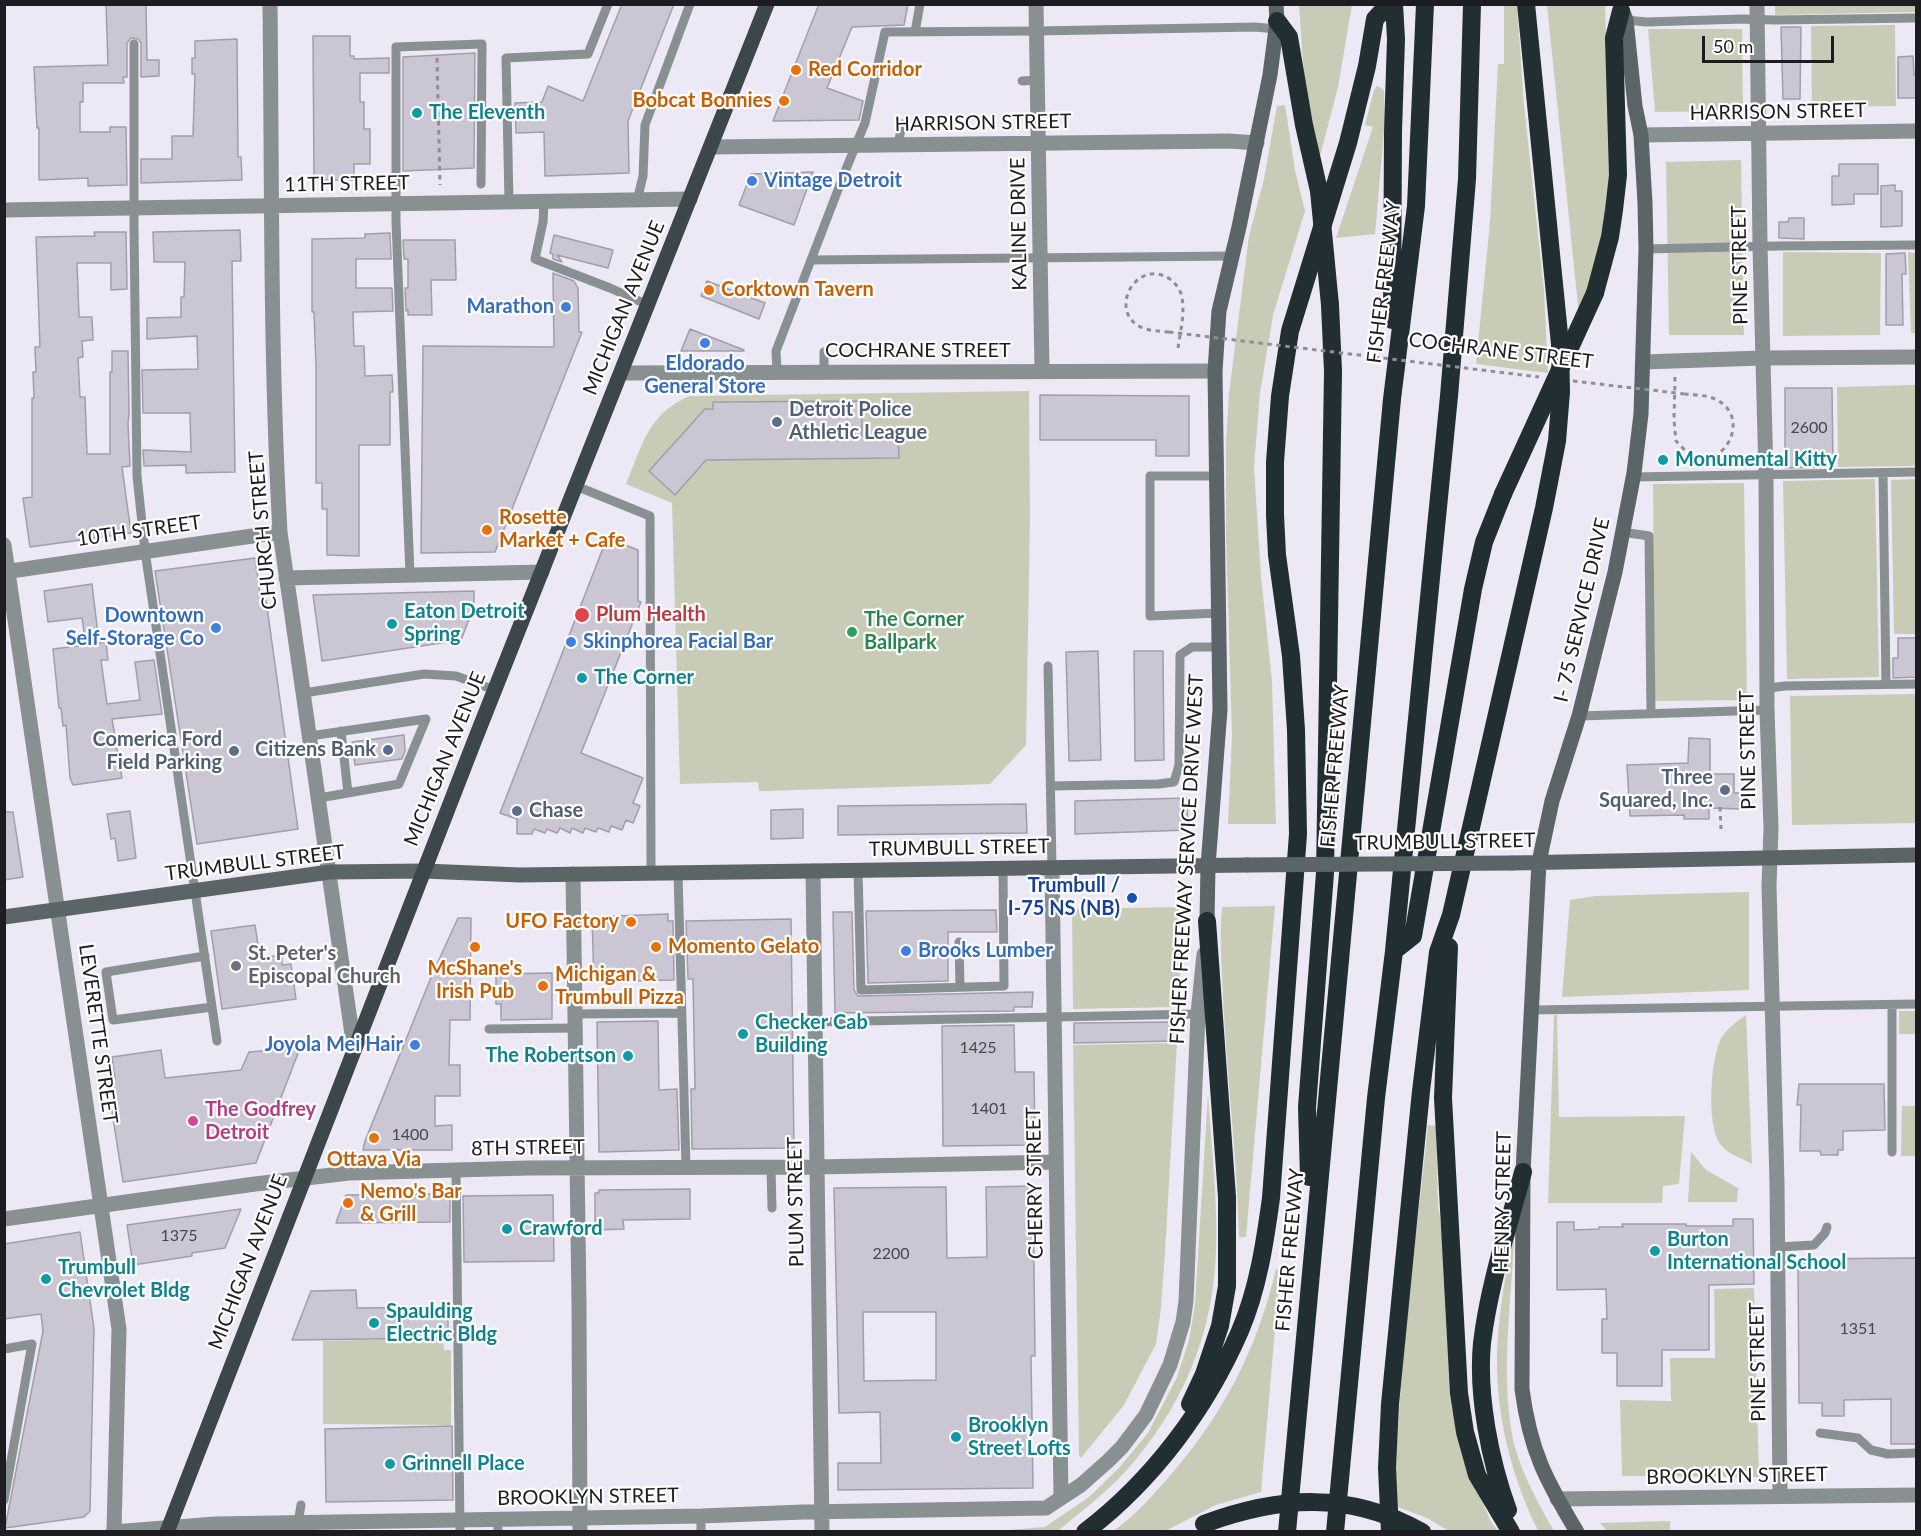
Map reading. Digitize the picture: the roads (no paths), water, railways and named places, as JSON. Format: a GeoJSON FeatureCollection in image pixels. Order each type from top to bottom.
{"type":"FeatureCollection","features":[{"type":"Feature","properties":{"kind":"highway"},"geometry":{"type":"LineString","coordinates":[[1085,1532],[1139,1484],[1168,1451],[1206,1398],[1240,1330],[1266,1238],[1271,1198],[1298,834],[1292,667],[1280,586],[1275,515],[1275,462],[1280,396],[1290,331],[1348,143],[1367,66],[1375,19],[1389,4]]}},
{"type":"Feature","properties":{"kind":"highway"},"geometry":{"type":"LineString","coordinates":[[1392,399],[1393,132],[1396,39],[1394,4]]}},
{"type":"Feature","properties":{"kind":"highway","name":"FISHER FREEWAY"},"geometry":{"type":"LineString","coordinates":[[1287,1532],[1392,399],[1416,206],[1425,4]]}},
{"type":"Feature","properties":{"kind":"highway"},"geometry":{"type":"LineString","coordinates":[[1335,1532],[1376,1098],[1394,951],[1449,396],[1465,202],[1472,4]]}},
{"type":"Feature","properties":{"kind":"highway"},"geometry":{"type":"LineString","coordinates":[[1390,1532],[1387,1468],[1390,1404],[1415,1150],[1438,952],[1451,915],[1544,508],[1561,392],[1560,344],[1526,4]]}},
{"type":"Feature","properties":{"kind":"highway"},"geometry":{"type":"LineString","coordinates":[[1394,951],[1413,936],[1473,589],[1484,542],[1503,494],[1595,293],[1610,237],[1617,175],[1614,38],[1622,12]]}},
{"type":"Feature","properties":{"kind":"highway"},"geometry":{"type":"LineString","coordinates":[[1276,18],[1289,37],[1304,125],[1319,191],[1330,305],[1333,371],[1325,873],[1307,1107],[1312,1254]]}},
{"type":"Feature","properties":{"kind":"highway"},"geometry":{"type":"LineString","coordinates":[[1451,915],[1443,1098],[1459,1394],[1465,1432],[1477,1475],[1511,1532]]}},
{"type":"Feature","properties":{"kind":"highway"},"geometry":{"type":"LineString","coordinates":[[1168,1451],[1204,1374],[1220,1326],[1227,1286],[1227,1197],[1207,921]]}},
{"type":"Feature","properties":{"kind":"highway"},"geometry":{"type":"LineString","coordinates":[[1516,1532],[1498,1482],[1490,1440],[1482,1393],[1482,1344],[1495,1272],[1523,1172]]}},
{"type":"Feature","properties":{"kind":"highway"},"geometry":{"type":"LineString","coordinates":[[1198,1528],[1232,1514],[1266,1505],[1290,1501],[1315,1501],[1372,1511],[1395,1518],[1422,1532]]}},
{"type":"Feature","properties":{"kind":"main road","name":"MICHIGAN AVENUE"},"geometry":{"type":"LineString","coordinates":[[167,1529],[354,1048],[767,4]]}},
{"type":"Feature","properties":{"kind":"street","name":"CHURCH STREET"},"geometry":{"type":"LineString","coordinates":[[270,4],[277,481],[280,532],[354,1048]]}},
{"type":"Feature","properties":{"kind":"street","name":"KALINE DRIVE"},"geometry":{"type":"LineString","coordinates":[[1036,4],[1037,31],[1030,81],[1038,143],[1042,371]]}},
{"type":"Feature","properties":{"kind":"street","name":"I- 75 SERVICE DRIVE"},"geometry":{"type":"LineString","coordinates":[[1539,862],[1552,801],[1579,716],[1615,572],[1633,477],[1641,414],[1647,249],[1641,135],[1622,12]]}},
{"type":"Feature","properties":{"kind":"street","name":"PINE STREET"},"geometry":{"type":"LineString","coordinates":[[1757,12],[1766,475],[1772,1007],[1778,1247],[1780,1496]]}},
{"type":"Feature","properties":{"kind":"street","name":"FISHER FREEWAY SERVICE DRIVE WEST"},"geometry":{"type":"LineString","coordinates":[[1061,1498],[1081,1485],[1108,1461],[1135,1432],[1159,1392],[1177,1344],[1186,1301],[1198,1014],[1207,921],[1208,866],[1220,710],[1215,371],[1219,311],[1257,143],[1270,75],[1276,18]]}},
{"type":"Feature","properties":{"kind":"street","name":"HARRISON STREET"},"geometry":{"type":"LineString","coordinates":[[1641,135],[1917,131]]}},
{"type":"Feature","properties":{"kind":"street","name":"HARRISON STREET"},"geometry":{"type":"LineString","coordinates":[[711,147],[1229,141],[1257,143]]}},
{"type":"Feature","properties":{"kind":"street","name":"11TH STREET"},"geometry":{"type":"LineString","coordinates":[[4,210],[690,199]]}},
{"type":"Feature","properties":{"kind":"street"},"geometry":{"type":"LineString","coordinates":[[1643,362],[1762,358],[1917,357]]}},
{"type":"Feature","properties":{"kind":"street","name":"COCHRANE STREET"},"geometry":{"type":"LineString","coordinates":[[621,373],[1215,371]]}},
{"type":"Feature","properties":{"kind":"street","name":"10TH STREET"},"geometry":{"type":"LineString","coordinates":[[6,572],[280,532]]}},
{"type":"Feature","properties":{"kind":"street","name":"LEVERETTE STREET"},"geometry":{"type":"LineString","coordinates":[[4,545],[6,572],[59,909],[119,1329],[113,1531]]}},
{"type":"Feature","properties":{"kind":"street"},"geometry":{"type":"LineString","coordinates":[[286,578],[542,572]]}},
{"type":"Feature","properties":{"kind":"street","name":"TRUMBULL STREET"},"geometry":{"type":"LineString","coordinates":[[4,917],[330,872],[424,871],[520,875],[1512,863],[1917,855]]}},
{"type":"Feature","properties":{"kind":"street","name":"HENRY STREET"},"geometry":{"type":"LineString","coordinates":[[1539,862],[1523,1172],[1522,1389],[1532,1444],[1542,1470],[1577,1532]]}},
{"type":"Feature","properties":{"kind":"street","name":"CHERRY STREET"},"geometry":{"type":"LineString","coordinates":[[1052,867],[1061,1498]]}},
{"type":"Feature","properties":{"kind":"street","name":"PLUM STREET"},"geometry":{"type":"LineString","coordinates":[[813,871],[822,1532]]}},
{"type":"Feature","properties":{"kind":"street"},"geometry":{"type":"LineString","coordinates":[[573,874],[578,1168],[580,1525]]}},
{"type":"Feature","properties":{"kind":"street","name":"8TH STREET"},"geometry":{"type":"LineString","coordinates":[[4,1220],[349,1173],[1056,1162]]}},
{"type":"Feature","properties":{"kind":"street","name":"BROOKLYN STREET"},"geometry":{"type":"LineString","coordinates":[[1557,1499],[1917,1495]]}},
{"type":"Feature","properties":{"kind":"street","name":"BROOKLYN STREET"},"geometry":{"type":"LineString","coordinates":[[113,1531],[268,1527],[298,1523],[342,1527],[701,1524],[822,1512],[1046,1508],[1061,1498]]}},
{"type":"Feature","properties":{"kind":"lane"},"geometry":{"type":"LineString","coordinates":[[509,202],[506,58],[588,54],[608,4]]}},
{"type":"Feature","properties":{"kind":"lane"},"geometry":{"type":"LineString","coordinates":[[637,201],[643,176],[645,125],[690,4]]}},
{"type":"Feature","properties":{"kind":"lane"},"geometry":{"type":"LineString","coordinates":[[915,32],[920,4]]}},
{"type":"Feature","properties":{"kind":"lane"},"geometry":{"type":"LineString","coordinates":[[1622,12],[1646,22],[1757,12],[1917,18]]}},
{"type":"Feature","properties":{"kind":"lane"},"geometry":{"type":"LineString","coordinates":[[777,372],[776,351],[865,123],[885,32],[1256,27],[1276,18]]}},
{"type":"Feature","properties":{"kind":"lane"},"geometry":{"type":"LineString","coordinates":[[134,44],[137,476],[145,551],[217,1041]]}},
{"type":"Feature","properties":{"kind":"lane"},"geometry":{"type":"LineString","coordinates":[[410,575],[396,204],[396,46],[482,44],[481,184]]}},
{"type":"Feature","properties":{"kind":"lane"},"geometry":{"type":"LineString","coordinates":[[898,145],[902,124]]}},
{"type":"Feature","properties":{"kind":"lane"},"geometry":{"type":"LineString","coordinates":[[543,202],[543,222],[535,259],[648,305]]}},
{"type":"Feature","properties":{"kind":"lane"},"geometry":{"type":"LineString","coordinates":[[1647,249],[1917,245]]}},
{"type":"Feature","properties":{"kind":"lane"},"geometry":{"type":"LineString","coordinates":[[811,260],[1232,256]]}},
{"type":"Feature","properties":{"kind":"lane"},"geometry":{"type":"LineString","coordinates":[[824,352],[824,372]]}},
{"type":"Feature","properties":{"kind":"lane"},"geometry":{"type":"LineString","coordinates":[[1633,477],[1917,472]]}},
{"type":"Feature","properties":{"kind":"lane"},"geometry":{"type":"LineString","coordinates":[[1884,473],[1886,684]]}},
{"type":"Feature","properties":{"kind":"lane"},"geometry":{"type":"LineString","coordinates":[[1216,476],[1150,476],[1150,616],[1218,613]]}},
{"type":"Feature","properties":{"kind":"lane"},"geometry":{"type":"LineString","coordinates":[[576,486],[650,516],[651,873]]}},
{"type":"Feature","properties":{"kind":"lane"},"geometry":{"type":"LineString","coordinates":[[1622,532],[1649,536],[1652,713]]}},
{"type":"Feature","properties":{"kind":"lane"},"geometry":{"type":"LineString","coordinates":[[1051,786],[1174,782],[1179,765],[1180,655],[1192,647],[1219,647]]}},
{"type":"Feature","properties":{"kind":"lane"},"geometry":{"type":"LineString","coordinates":[[1048,666],[1052,867]]}},
{"type":"Feature","properties":{"kind":"lane"},"geometry":{"type":"LineString","coordinates":[[304,693],[424,674],[456,676],[495,690]]}},
{"type":"Feature","properties":{"kind":"lane"},"geometry":{"type":"LineString","coordinates":[[1768,688],[1917,684]]}},
{"type":"Feature","properties":{"kind":"lane"},"geometry":{"type":"LineString","coordinates":[[1579,716],[1767,710]]}},
{"type":"Feature","properties":{"kind":"lane"},"geometry":{"type":"LineString","coordinates":[[310,736],[426,720],[399,784],[319,798]]}},
{"type":"Feature","properties":{"kind":"lane"},"geometry":{"type":"LineString","coordinates":[[341,731],[348,793]]}},
{"type":"Feature","properties":{"kind":"lane"},"geometry":{"type":"LineString","coordinates":[[858,870],[861,990],[1004,986],[1003,868]]}},
{"type":"Feature","properties":{"kind":"lane"},"geometry":{"type":"LineString","coordinates":[[678,873],[686,1167]]}},
{"type":"Feature","properties":{"kind":"lane"},"geometry":{"type":"LineString","coordinates":[[959,942],[960,987]]}},
{"type":"Feature","properties":{"kind":"lane"},"geometry":{"type":"LineString","coordinates":[[205,956],[106,972],[113,1020],[212,1007]]}},
{"type":"Feature","properties":{"kind":"lane"},"geometry":{"type":"LineString","coordinates":[[1532,1010],[1917,1004]]}},
{"type":"Feature","properties":{"kind":"lane"},"geometry":{"type":"LineString","coordinates":[[1892,1005],[1892,1152]]}},
{"type":"Feature","properties":{"kind":"lane"},"geometry":{"type":"LineString","coordinates":[[489,1029],[682,1012]]}},
{"type":"Feature","properties":{"kind":"lane"},"geometry":{"type":"LineString","coordinates":[[815,1022],[1198,1014]]}},
{"type":"Feature","properties":{"kind":"lane"},"geometry":{"type":"LineString","coordinates":[[771,1167],[772,1208]]}},
{"type":"Feature","properties":{"kind":"lane"},"geometry":{"type":"LineString","coordinates":[[456,1170],[460,1526]]}},
{"type":"Feature","properties":{"kind":"lane"},"geometry":{"type":"LineString","coordinates":[[1778,1247],[1814,1245],[1825,1233],[1827,1227]]}},
{"type":"Feature","properties":{"kind":"lane"},"geometry":{"type":"LineString","coordinates":[[4,1349],[32,1344],[4,1500]]}},
{"type":"Feature","properties":{"kind":"lane"},"geometry":{"type":"LineString","coordinates":[[1820,1434],[1858,1438],[1871,1450],[1888,1454],[1917,1453]]}},
{"type":"Feature","properties":{"kind":"lane"},"geometry":{"type":"LineString","coordinates":[[298,1523],[301,1505]]}},
{"type":"Feature","properties":{"kind":"place","name":"Red Corridor"},"geometry":{"type":"Point","coordinates":[796,70]}},
{"type":"Feature","properties":{"kind":"place","name":"Bobcat Bonnies"},"geometry":{"type":"Point","coordinates":[784,101]}},
{"type":"Feature","properties":{"kind":"place","name":"The Eleventh"},"geometry":{"type":"Point","coordinates":[417,113]}},
{"type":"Feature","properties":{"kind":"place","name":"Vintage Detroit"},"geometry":{"type":"Point","coordinates":[752,181]}},
{"type":"Feature","properties":{"kind":"place","name":"Corktown Tavern"},"geometry":{"type":"Point","coordinates":[709,290]}},
{"type":"Feature","properties":{"kind":"place","name":"Marathon"},"geometry":{"type":"Point","coordinates":[566,307]}},
{"type":"Feature","properties":{"kind":"place","name":"Eldorado General Store"},"geometry":{"type":"Point","coordinates":[705,343]}},
{"type":"Feature","properties":{"kind":"place","name":"Detroit Police Athletic League"},"geometry":{"type":"Point","coordinates":[777,422]}},
{"type":"Feature","properties":{"kind":"place","name":"Monumental Kitty"},"geometry":{"type":"Point","coordinates":[1663,460]}},
{"type":"Feature","properties":{"kind":"place","name":"Rosette Market + Cafe"},"geometry":{"type":"Point","coordinates":[487,530]}},
{"type":"Feature","properties":{"kind":"place","name":"Plum Health"},"geometry":{"type":"Point","coordinates":[582,615]}},
{"type":"Feature","properties":{"kind":"place","name":"Eaton Detroit Spring"},"geometry":{"type":"Point","coordinates":[392,624]}},
{"type":"Feature","properties":{"kind":"place","name":"Downtown Self-Storage Co"},"geometry":{"type":"Point","coordinates":[216,628]}},
{"type":"Feature","properties":{"kind":"place","name":"The Corner Ballpark"},"geometry":{"type":"Point","coordinates":[852,632]}},
{"type":"Feature","properties":{"kind":"place","name":"Skinphorea Facial Bar"},"geometry":{"type":"Point","coordinates":[571,642]}},
{"type":"Feature","properties":{"kind":"place","name":"The Corner"},"geometry":{"type":"Point","coordinates":[582,678]}},
{"type":"Feature","properties":{"kind":"place","name":"Citizens Bank"},"geometry":{"type":"Point","coordinates":[388,750]}},
{"type":"Feature","properties":{"kind":"place","name":"Comerica Ford Field Parking"},"geometry":{"type":"Point","coordinates":[234,751]}},
{"type":"Feature","properties":{"kind":"place","name":"Three Squared, Inc."},"geometry":{"type":"Point","coordinates":[1725,790]}},
{"type":"Feature","properties":{"kind":"place","name":"Chase"},"geometry":{"type":"Point","coordinates":[517,811]}},
{"type":"Feature","properties":{"kind":"place","name":"Trumbull / I-75 NS (NB)"},"geometry":{"type":"Point","coordinates":[1132,898]}},
{"type":"Feature","properties":{"kind":"place","name":"UFO Factory"},"geometry":{"type":"Point","coordinates":[631,922]}},
{"type":"Feature","properties":{"kind":"place","name":"McShane's Irish Pub"},"geometry":{"type":"Point","coordinates":[475,947]}},
{"type":"Feature","properties":{"kind":"place","name":"Momento Gelato"},"geometry":{"type":"Point","coordinates":[656,947]}},
{"type":"Feature","properties":{"kind":"place","name":"Brooks Lumber"},"geometry":{"type":"Point","coordinates":[906,951]}},
{"type":"Feature","properties":{"kind":"place","name":"St. Peter's Episcopal Church"},"geometry":{"type":"Point","coordinates":[236,966]}},
{"type":"Feature","properties":{"kind":"place","name":"Michigan & Trumbull Pizza"},"geometry":{"type":"Point","coordinates":[543,986]}},
{"type":"Feature","properties":{"kind":"place","name":"Checker Cab Building"},"geometry":{"type":"Point","coordinates":[743,1034]}},
{"type":"Feature","properties":{"kind":"place","name":"Joyola Mei Hair"},"geometry":{"type":"Point","coordinates":[415,1045]}},
{"type":"Feature","properties":{"kind":"place","name":"The Robertson"},"geometry":{"type":"Point","coordinates":[628,1056]}},
{"type":"Feature","properties":{"kind":"place","name":"The Godfrey Detroit"},"geometry":{"type":"Point","coordinates":[193,1121]}},
{"type":"Feature","properties":{"kind":"place","name":"Ottava Via"},"geometry":{"type":"Point","coordinates":[374,1138]}},
{"type":"Feature","properties":{"kind":"place","name":"Nemo's Bar & Grill"},"geometry":{"type":"Point","coordinates":[348,1203]}},
{"type":"Feature","properties":{"kind":"place","name":"Crawford"},"geometry":{"type":"Point","coordinates":[507,1229]}},
{"type":"Feature","properties":{"kind":"place","name":"Burton International School"},"geometry":{"type":"Point","coordinates":[1655,1251]}},
{"type":"Feature","properties":{"kind":"place","name":"Trumbull Chevrolet Bldg"},"geometry":{"type":"Point","coordinates":[46,1279]}},
{"type":"Feature","properties":{"kind":"place","name":"Spaulding Electric Bldg"},"geometry":{"type":"Point","coordinates":[374,1323]}},
{"type":"Feature","properties":{"kind":"place","name":"Brooklyn Street Lofts"},"geometry":{"type":"Point","coordinates":[956,1437]}},
{"type":"Feature","properties":{"kind":"place","name":"Grinnell Place"},"geometry":{"type":"Point","coordinates":[390,1464]}}]}
